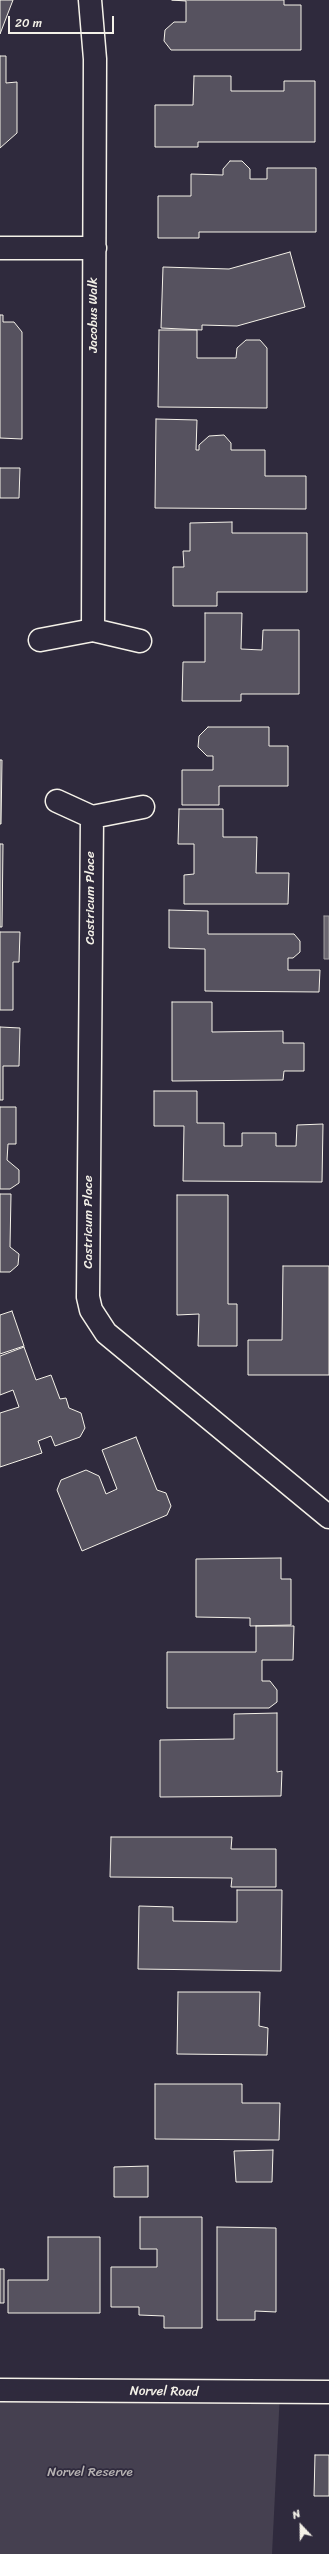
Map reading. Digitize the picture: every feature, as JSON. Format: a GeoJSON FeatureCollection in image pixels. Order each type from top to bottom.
{"type":"FeatureCollection","features":[{"type":"Feature","properties":{"kind":"street","name":"Jacobus Walk"},"geometry":{"type":"LineString","coordinates":[[90,0],[95,58],[93,630]]}},
{"type":"Feature","properties":{"kind":"street"},"geometry":{"type":"LineString","coordinates":[[0,248],[95,248]]}},
{"type":"Feature","properties":{"kind":"street"},"geometry":{"type":"LineString","coordinates":[[40,640],[93,630],[140,641]]}},
{"type":"Feature","properties":{"kind":"street"},"geometry":{"type":"LineString","coordinates":[[58,801],[92,817],[143,807]]}},
{"type":"Feature","properties":{"kind":"street","name":"Castricum Place"},"geometry":{"type":"LineString","coordinates":[[92,817],[88,1297],[91,1310],[106,1333],[329,1517]]}},
{"type":"Feature","properties":{"kind":"street","name":"Norvel Road"},"geometry":{"type":"LineString","coordinates":[[0,2390],[329,2392]]}},
{"type":"Feature","properties":{"kind":"green space","name":"Norvel Reserve"},"geometry":{"type":"Polygon","coordinates":[[[0,2390],[280,2392],[272,2554],[0,2554],[0,2390]]]}},
{"type":"Feature","properties":{"kind":"shaded area"},"geometry":{"type":"Polygon","coordinates":[[[324,916],[329,916],[329,959],[324,959],[324,916]]]}},
{"type":"Feature","properties":{"kind":"building"},"geometry":{"type":"Polygon","coordinates":[[[0,0],[13,0],[0,34],[0,0]]]}},
{"type":"Feature","properties":{"kind":"building"},"geometry":{"type":"Polygon","coordinates":[[[172,0],[284,0],[284,5],[301,5],[301,50],[171,50],[164,41],[165,30],[174,22],[186,22],[186,1],[172,0]]]}},
{"type":"Feature","properties":{"kind":"building"},"geometry":{"type":"Polygon","coordinates":[[[0,56],[6,56],[6,83],[17,82],[17,133],[0,148],[0,56]]]}},
{"type":"Feature","properties":{"kind":"building"},"geometry":{"type":"Polygon","coordinates":[[[194,76],[231,76],[231,91],[284,91],[284,81],[315,81],[315,142],[198,142],[198,147],[155,147],[155,105],[193,105],[194,76]]]}},
{"type":"Feature","properties":{"kind":"building"},"geometry":{"type":"Polygon","coordinates":[[[230,161],[242,161],[250,169],[250,179],[267,179],[267,168],[316,168],[316,232],[199,232],[199,238],[158,238],[158,196],[191,196],[191,174],[223,175],[223,169],[230,161]]]}},
{"type":"Feature","properties":{"kind":"building"},"geometry":{"type":"Polygon","coordinates":[[[290,252],[305,307],[237,326],[202,325],[202,330],[161,328],[163,267],[229,269],[290,252]]]}},
{"type":"Feature","properties":{"kind":"building"},"geometry":{"type":"Polygon","coordinates":[[[0,315],[3,315],[3,322],[14,322],[22,332],[22,439],[0,438],[0,315]]]}},
{"type":"Feature","properties":{"kind":"building"},"geometry":{"type":"Polygon","coordinates":[[[159,330],[197,330],[197,358],[236,358],[237,348],[246,340],[260,340],[267,348],[267,408],[158,407],[159,330]]]}},
{"type":"Feature","properties":{"kind":"building"},"geometry":{"type":"Polygon","coordinates":[[[156,419],[197,420],[196,450],[199,450],[199,445],[209,436],[224,435],[231,443],[231,450],[265,450],[265,476],[306,476],[306,509],[155,508],[156,419]]]}},
{"type":"Feature","properties":{"kind":"building"},"geometry":{"type":"Polygon","coordinates":[[[0,468],[20,468],[19,498],[0,498],[0,468]]]}},
{"type":"Feature","properties":{"kind":"building"},"geometry":{"type":"Polygon","coordinates":[[[232,522],[232,533],[307,533],[307,592],[217,592],[217,606],[173,606],[173,567],[184,567],[183,551],[190,551],[190,523],[232,522]]]}},
{"type":"Feature","properties":{"kind":"building"},"geometry":{"type":"Polygon","coordinates":[[[205,613],[242,613],[241,649],[262,650],[263,630],[299,630],[299,694],[241,694],[241,701],[182,701],[183,662],[205,662],[205,613]]]}},
{"type":"Feature","properties":{"kind":"building"},"geometry":{"type":"Polygon","coordinates":[[[208,727],[269,727],[269,746],[288,746],[288,786],[219,786],[219,805],[182,805],[182,770],[213,770],[213,756],[207,756],[198,747],[199,736],[208,727]]]}},
{"type":"Feature","properties":{"kind":"building"},"geometry":{"type":"Polygon","coordinates":[[[0,760],[2,760],[1,824],[0,824],[0,760]]]}},
{"type":"Feature","properties":{"kind":"building"},"geometry":{"type":"Polygon","coordinates":[[[179,809],[223,809],[223,837],[257,837],[256,873],[289,873],[288,904],[184,904],[184,875],[194,874],[194,844],[178,844],[179,809]]]}},
{"type":"Feature","properties":{"kind":"building"},"geometry":{"type":"Polygon","coordinates":[[[0,844],[3,844],[2,927],[0,927],[0,844]]]}},
{"type":"Feature","properties":{"kind":"building"},"geometry":{"type":"Polygon","coordinates":[[[169,910],[208,911],[208,934],[294,934],[300,941],[300,952],[293,958],[288,958],[288,970],[320,970],[319,992],[205,991],[205,949],[169,948],[169,910]]]}},
{"type":"Feature","properties":{"kind":"building"},"geometry":{"type":"Polygon","coordinates":[[[0,932],[20,932],[19,962],[13,962],[13,1010],[0,1010],[0,932]]]}},
{"type":"Feature","properties":{"kind":"building"},"geometry":{"type":"Polygon","coordinates":[[[172,1002],[212,1002],[212,1032],[283,1031],[283,1043],[304,1043],[304,1071],[284,1071],[283,1080],[172,1081],[172,1002]]]}},
{"type":"Feature","properties":{"kind":"building"},"geometry":{"type":"Polygon","coordinates":[[[0,1027],[20,1028],[19,1066],[3,1066],[3,1100],[0,1100],[0,1027]]]}},
{"type":"Feature","properties":{"kind":"building"},"geometry":{"type":"Polygon","coordinates":[[[154,1091],[197,1091],[197,1123],[224,1123],[224,1146],[242,1146],[242,1133],[276,1133],[276,1146],[296,1146],[297,1125],[323,1124],[322,1182],[183,1181],[184,1126],[154,1126],[154,1091]]]}},
{"type":"Feature","properties":{"kind":"building"},"geometry":{"type":"Polygon","coordinates":[[[0,1107],[16,1107],[16,1144],[8,1144],[7,1160],[19,1170],[19,1183],[10,1189],[0,1189],[0,1107]]]}},
{"type":"Feature","properties":{"kind":"building"},"geometry":{"type":"Polygon","coordinates":[[[0,1194],[11,1194],[10,1247],[19,1254],[18,1265],[10,1272],[0,1272],[0,1194]]]}},
{"type":"Feature","properties":{"kind":"building"},"geometry":{"type":"Polygon","coordinates":[[[177,1195],[228,1195],[228,1304],[237,1304],[237,1346],[198,1346],[199,1314],[177,1315],[177,1195]]]}},
{"type":"Feature","properties":{"kind":"building"},"geometry":{"type":"Polygon","coordinates":[[[283,1266],[329,1266],[329,1375],[248,1375],[248,1340],[282,1340],[283,1266]]]}},
{"type":"Feature","properties":{"kind":"building"},"geometry":{"type":"Polygon","coordinates":[[[12,1311],[24,1346],[0,1354],[0,1315],[12,1311]]]}},
{"type":"Feature","properties":{"kind":"building"},"geometry":{"type":"Polygon","coordinates":[[[24,1347],[36,1380],[51,1375],[60,1399],[66,1398],[69,1408],[81,1413],[85,1428],[80,1437],[55,1446],[51,1436],[38,1441],[42,1453],[0,1467],[0,1413],[19,1407],[13,1390],[0,1395],[0,1356],[24,1347]]]}},
{"type":"Feature","properties":{"kind":"building"},"geometry":{"type":"Polygon","coordinates":[[[136,1437],[157,1490],[166,1493],[171,1506],[167,1515],[82,1551],[57,1490],[61,1480],[86,1470],[99,1476],[106,1494],[117,1489],[102,1450],[136,1437]]]}},
{"type":"Feature","properties":{"kind":"building"},"geometry":{"type":"Polygon","coordinates":[[[281,1558],[281,1579],[291,1579],[291,1625],[250,1626],[250,1618],[196,1617],[196,1559],[281,1558]]]}},
{"type":"Feature","properties":{"kind":"building"},"geometry":{"type":"Polygon","coordinates":[[[256,1626],[294,1626],[293,1660],[262,1660],[262,1681],[270,1681],[277,1690],[277,1702],[269,1708],[167,1708],[167,1652],[256,1652],[256,1626]]]}},
{"type":"Feature","properties":{"kind":"building"},"geometry":{"type":"Polygon","coordinates":[[[277,1713],[277,1772],[282,1771],[281,1796],[160,1797],[160,1740],[234,1739],[234,1714],[277,1713]]]}},
{"type":"Feature","properties":{"kind":"building"},"geometry":{"type":"Polygon","coordinates":[[[111,1837],[232,1837],[231,1849],[276,1849],[276,1887],[231,1887],[232,1878],[110,1877],[111,1837]]]}},
{"type":"Feature","properties":{"kind":"building"},"geometry":{"type":"Polygon","coordinates":[[[237,1890],[282,1890],[281,1971],[138,1969],[139,1906],[173,1907],[173,1921],[237,1922],[237,1890]]]}},
{"type":"Feature","properties":{"kind":"building"},"geometry":{"type":"Polygon","coordinates":[[[178,1992],[260,1992],[259,2026],[268,2028],[267,2055],[177,2054],[178,1992]]]}},
{"type":"Feature","properties":{"kind":"building"},"geometry":{"type":"Polygon","coordinates":[[[155,2084],[242,2084],[242,2103],[280,2103],[279,2140],[155,2139],[155,2084]]]}},
{"type":"Feature","properties":{"kind":"building"},"geometry":{"type":"Polygon","coordinates":[[[273,2150],[272,2182],[236,2182],[234,2151],[273,2150]]]}},
{"type":"Feature","properties":{"kind":"building"},"geometry":{"type":"Polygon","coordinates":[[[148,2166],[148,2197],[114,2197],[114,2167],[148,2166]]]}},
{"type":"Feature","properties":{"kind":"building"},"geometry":{"type":"Polygon","coordinates":[[[140,2217],[202,2217],[202,2328],[164,2328],[164,2316],[139,2315],[139,2307],[111,2307],[111,2267],[157,2267],[157,2249],[140,2249],[140,2217]]]}},
{"type":"Feature","properties":{"kind":"building"},"geometry":{"type":"Polygon","coordinates":[[[217,2227],[276,2228],[276,2312],[255,2311],[255,2320],[217,2320],[217,2227]]]}},
{"type":"Feature","properties":{"kind":"building"},"geometry":{"type":"Polygon","coordinates":[[[48,2237],[100,2237],[100,2313],[8,2313],[8,2280],[48,2280],[48,2237]]]}},
{"type":"Feature","properties":{"kind":"building"},"geometry":{"type":"Polygon","coordinates":[[[0,2269],[4,2269],[4,2303],[0,2303],[0,2269]]]}},
{"type":"Feature","properties":{"kind":"building"},"geometry":{"type":"Polygon","coordinates":[[[315,2455],[329,2455],[329,2496],[314,2496],[315,2455]]]}}]}
